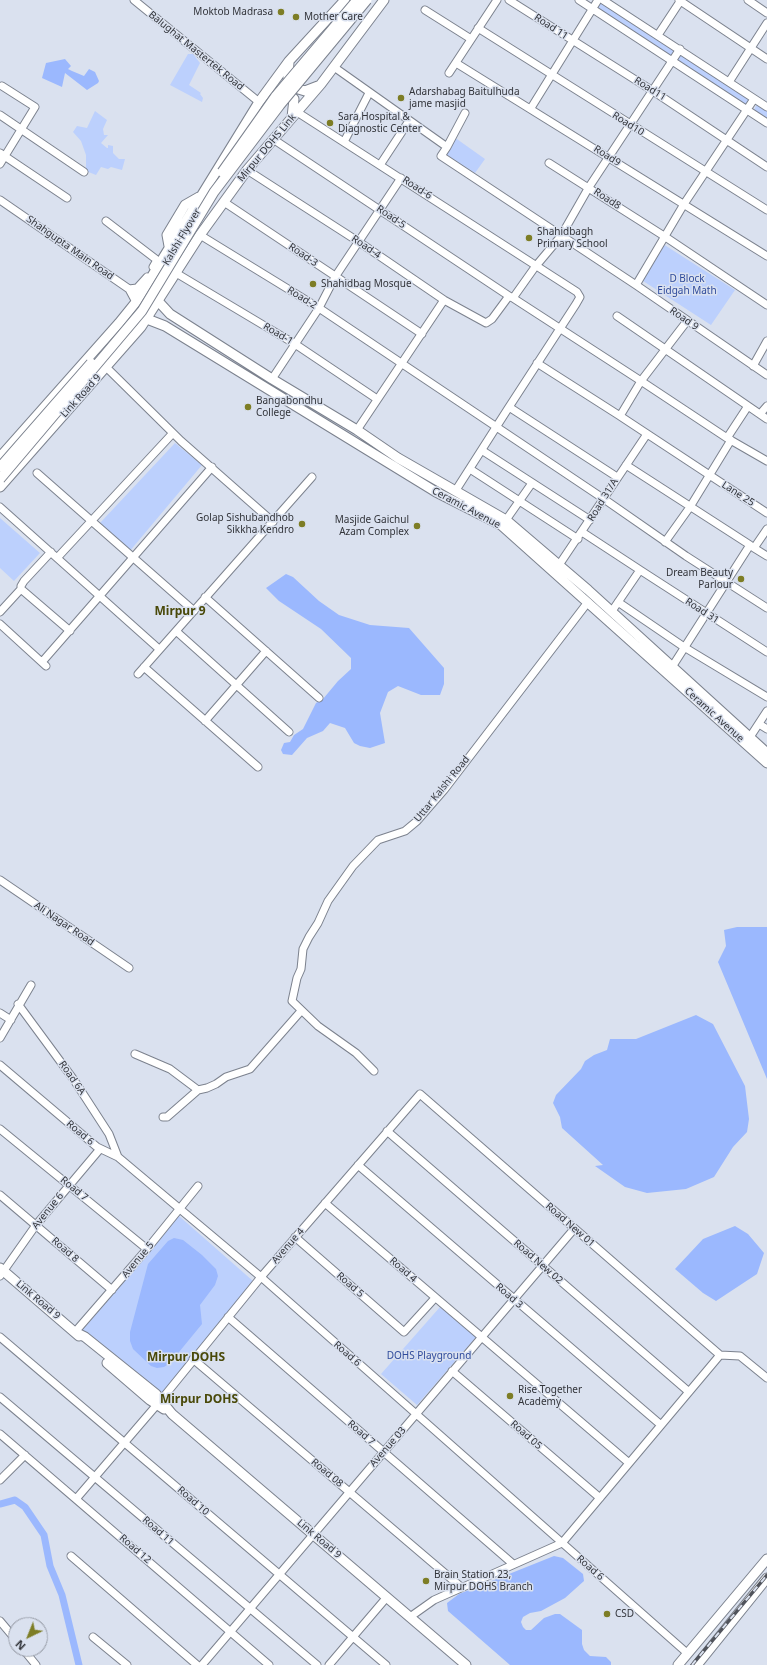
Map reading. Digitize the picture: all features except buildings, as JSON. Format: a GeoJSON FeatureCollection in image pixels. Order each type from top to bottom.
{"type":"FeatureCollection","features":[{"type":"Feature","properties":{"kind":"main road"},"geometry":{"type":"LineString","coordinates":[[138,298],[259,102],[289,61],[345,0]]}},
{"type":"Feature","properties":{"kind":"main road","name":"Kalshi Flyover"},"geometry":{"type":"LineString","coordinates":[[0,467],[133,315],[150,291],[210,190],[262,116],[357,0]]}},
{"type":"Feature","properties":{"kind":"main road"},"geometry":{"type":"LineString","coordinates":[[0,479],[142,311],[214,192],[280,105],[367,0]]}},
{"type":"Feature","properties":{"kind":"main road","name":"Mirpur DOHS Link"},"geometry":{"type":"LineString","coordinates":[[158,301],[200,236],[247,170],[321,84],[384,0]]}},
{"type":"Feature","properties":{"kind":"main road"},"geometry":{"type":"LineString","coordinates":[[289,61],[288,78],[295,88],[305,92],[321,84]]}},
{"type":"Feature","properties":{"kind":"main road"},"geometry":{"type":"LineString","coordinates":[[265,94],[280,88],[286,90],[294,99],[294,115]]}},
{"type":"Feature","properties":{"kind":"main road","name":"Link Road 9"},"geometry":{"type":"LineString","coordinates":[[0,457],[119,322],[138,298]]}},
{"type":"Feature","properties":{"kind":"main road","name":"Link Road 9"},"geometry":{"type":"LineString","coordinates":[[0,488],[147,319],[158,301]]}},
{"type":"Feature","properties":{"kind":"main road","name":"Ceramic Avenue"},"geometry":{"type":"LineString","coordinates":[[158,301],[170,314],[272,379],[356,430],[398,458],[506,520],[588,590],[767,753]]}},
{"type":"Feature","properties":{"kind":"main road","name":"Ceramic Avenue"},"geometry":{"type":"LineString","coordinates":[[147,319],[165,326],[436,492],[501,525],[767,763]]}},
{"type":"Feature","properties":{"kind":"main road","name":"Link Road 9"},"geometry":{"type":"LineString","coordinates":[[1,1272],[75,1332],[85,1337],[172,1414],[466,1665]]}},
{"type":"Feature","properties":{"kind":"main road"},"geometry":{"type":"LineString","coordinates":[[678,1665],[767,1559]]}},
{"type":"Feature","properties":{"kind":"main road"},"geometry":{"type":"LineString","coordinates":[[697,1665],[767,1578]]}},
{"type":"Feature","properties":{"kind":"street","name":"Balughat Mastertek Road"},"geometry":{"type":"LineString","coordinates":[[134,0],[259,102]]}},
{"type":"Feature","properties":{"kind":"street"},"geometry":{"type":"LineString","coordinates":[[449,73],[497,0]]}},
{"type":"Feature","properties":{"kind":"street","name":"Road 11"},"geometry":{"type":"LineString","coordinates":[[509,0],[573,41]]}},
{"type":"Feature","properties":{"kind":"street"},"geometry":{"type":"LineString","coordinates":[[579,0],[673,60],[746,111],[767,123]]}},
{"type":"Feature","properties":{"kind":"street"},"geometry":{"type":"LineString","coordinates":[[531,108],[598,0]]}},
{"type":"Feature","properties":{"kind":"street"},"geometry":{"type":"LineString","coordinates":[[603,0],[767,107]]}},
{"type":"Feature","properties":{"kind":"street"},"geometry":{"type":"LineString","coordinates":[[658,35],[680,0],[767,58]]}},
{"type":"Feature","properties":{"kind":"street"},"geometry":{"type":"LineString","coordinates":[[748,0],[767,13]]}},
{"type":"Feature","properties":{"kind":"street"},"geometry":{"type":"LineString","coordinates":[[425,10],[471,40]]}},
{"type":"Feature","properties":{"kind":"street"},"geometry":{"type":"LineString","coordinates":[[729,82],[767,23]]}},
{"type":"Feature","properties":{"kind":"street","name":"Road10"},"geometry":{"type":"LineString","coordinates":[[478,28],[767,210]]}},
{"type":"Feature","properties":{"kind":"street","name":"Road11"},"geometry":{"type":"LineString","coordinates":[[573,41],[653,91],[767,167]]}},
{"type":"Feature","properties":{"kind":"street"},"geometry":{"type":"LineString","coordinates":[[511,297],[561,236],[589,187],[680,49]]}},
{"type":"Feature","properties":{"kind":"street","name":"Road9"},"geometry":{"type":"LineString","coordinates":[[456,63],[531,108],[767,256]]}},
{"type":"Feature","properties":{"kind":"street"},"geometry":{"type":"LineString","coordinates":[[334,67],[447,147],[465,113]]}},
{"type":"Feature","properties":{"kind":"street"},"geometry":{"type":"LineString","coordinates":[[0,164],[2,154],[22,129],[34,108],[2,86]]}},
{"type":"Feature","properties":{"kind":"street"},"geometry":{"type":"LineString","coordinates":[[344,142],[369,93]]}},
{"type":"Feature","properties":{"kind":"street"},"geometry":{"type":"LineString","coordinates":[[636,284],[705,171],[754,99]]}},
{"type":"Feature","properties":{"kind":"street"},"geometry":{"type":"LineString","coordinates":[[0,115],[84,172]]}},
{"type":"Feature","properties":{"kind":"street","name":"Road-6"},"geometry":{"type":"LineString","coordinates":[[294,115],[344,142],[577,292],[580,297],[560,329]]}},
{"type":"Feature","properties":{"kind":"street"},"geometry":{"type":"LineString","coordinates":[[380,165],[409,121]]}},
{"type":"Feature","properties":{"kind":"street","name":"Road-5"},"geometry":{"type":"LineString","coordinates":[[273,139],[560,329],[729,439],[767,461]]}},
{"type":"Feature","properties":{"kind":"street","name":"Road 9"},"geometry":{"type":"LineString","coordinates":[[447,147],[441,156],[636,284],[687,321],[767,375]]}},
{"type":"Feature","properties":{"kind":"street"},"geometry":{"type":"LineString","coordinates":[[2,154],[67,198]]}},
{"type":"Feature","properties":{"kind":"street","name":"Road8"},"geometry":{"type":"LineString","coordinates":[[549,163],[589,187],[767,305]]}},
{"type":"Feature","properties":{"kind":"street","name":"Road-4"},"geometry":{"type":"LineString","coordinates":[[247,170],[359,242],[444,300],[486,323],[492,319],[511,297]]}},
{"type":"Feature","properties":{"kind":"street"},"geometry":{"type":"LineString","coordinates":[[272,379],[319,308],[335,277],[401,178]]}},
{"type":"Feature","properties":{"kind":"street","name":"Shahgupta Main Road"},"geometry":{"type":"LineString","coordinates":[[0,200],[129,288],[138,298]]}},
{"type":"Feature","properties":{"kind":"street","name":"Road-3"},"geometry":{"type":"LineString","coordinates":[[224,202],[422,334]]}},
{"type":"Feature","properties":{"kind":"street"},"geometry":{"type":"LineString","coordinates":[[106,221],[157,260],[144,283],[137,288],[129,288]]}},
{"type":"Feature","properties":{"kind":"street","name":"Road-2"},"geometry":{"type":"LineString","coordinates":[[200,236],[319,308],[604,499],[726,583],[767,608]]}},
{"type":"Feature","properties":{"kind":"street","name":"Road-1"},"geometry":{"type":"LineString","coordinates":[[176,272],[296,344],[377,400]]}},
{"type":"Feature","properties":{"kind":"street"},"geometry":{"type":"LineString","coordinates":[[356,430],[444,300]]}},
{"type":"Feature","properties":{"kind":"street"},"geometry":{"type":"LineString","coordinates":[[617,316],[767,419]]}},
{"type":"Feature","properties":{"kind":"street"},"geometry":{"type":"LineString","coordinates":[[620,416],[641,381],[687,321]]}},
{"type":"Feature","properties":{"kind":"street"},"geometry":{"type":"LineString","coordinates":[[456,490],[498,428],[509,407],[560,329]]}},
{"type":"Feature","properties":{"kind":"street"},"geometry":{"type":"LineString","coordinates":[[753,366],[767,341]]}},
{"type":"Feature","properties":{"kind":"street","name":"Lane 25"},"geometry":{"type":"LineString","coordinates":[[537,363],[767,513]]}},
{"type":"Feature","properties":{"kind":"street"},"geometry":{"type":"LineString","coordinates":[[106,367],[173,433],[273,522]]}},
{"type":"Feature","properties":{"kind":"street"},"geometry":{"type":"LineString","coordinates":[[665,542],[690,507],[748,406]]}},
{"type":"Feature","properties":{"kind":"street"},"geometry":{"type":"LineString","coordinates":[[760,414],[767,406]]}},
{"type":"Feature","properties":{"kind":"street"},"geometry":{"type":"LineString","coordinates":[[509,407],[618,477]]}},
{"type":"Feature","properties":{"kind":"street"},"geometry":{"type":"LineString","coordinates":[[57,558],[173,433]]}},
{"type":"Feature","properties":{"kind":"street","name":"Road 31/A"},"geometry":{"type":"LineString","coordinates":[[559,565],[578,539],[647,434]]}},
{"type":"Feature","properties":{"kind":"street"},"geometry":{"type":"LineString","coordinates":[[482,451],[590,520]]}},
{"type":"Feature","properties":{"kind":"street"},"geometry":{"type":"LineString","coordinates":[[626,465],[767,556]]}},
{"type":"Feature","properties":{"kind":"street"},"geometry":{"type":"LineString","coordinates":[[0,624],[44,664],[70,631],[212,468]]}},
{"type":"Feature","properties":{"kind":"street"},"geometry":{"type":"LineString","coordinates":[[470,469],[578,539]]}},
{"type":"Feature","properties":{"kind":"street"},"geometry":{"type":"LineString","coordinates":[[37,473],[194,611]]}},
{"type":"Feature","properties":{"kind":"street"},"geometry":{"type":"LineString","coordinates":[[138,674],[312,477]]}},
{"type":"Feature","properties":{"kind":"street"},"geometry":{"type":"LineString","coordinates":[[506,520],[532,483]]}},
{"type":"Feature","properties":{"kind":"street"},"geometry":{"type":"LineString","coordinates":[[0,507],[159,649]]}},
{"type":"Feature","properties":{"kind":"street"},"geometry":{"type":"LineString","coordinates":[[672,666],[726,583],[767,529]]}},
{"type":"Feature","properties":{"kind":"street","name":"Road 31"},"geometry":{"type":"LineString","coordinates":[[582,532],[767,652]]}},
{"type":"Feature","properties":{"kind":"street"},"geometry":{"type":"LineString","coordinates":[[0,612],[21,589],[24,581],[51,552]]}},
{"type":"Feature","properties":{"kind":"street"},"geometry":{"type":"LineString","coordinates":[[612,612],[640,570]]}},
{"type":"Feature","properties":{"kind":"street"},"geometry":{"type":"LineString","coordinates":[[21,589],[70,631]]}},
{"type":"Feature","properties":{"kind":"street"},"geometry":{"type":"LineString","coordinates":[[205,598],[319,698]]}},
{"type":"Feature","properties":{"kind":"street","name":"Uttar Kalshi Road"},"geometry":{"type":"LineString","coordinates":[[301,1011],[292,1001],[297,978],[301,968],[303,949],[308,937],[318,924],[328,901],[353,866],[378,840],[405,831],[417,821],[444,790],[588,602]]}},
{"type":"Feature","properties":{"kind":"street"},"geometry":{"type":"LineString","coordinates":[[618,602],[684,647],[767,697]]}},
{"type":"Feature","properties":{"kind":"street"},"geometry":{"type":"LineString","coordinates":[[176,631],[289,732]]}},
{"type":"Feature","properties":{"kind":"street"},"geometry":{"type":"LineString","coordinates":[[205,721],[266,651]]}},
{"type":"Feature","properties":{"kind":"street"},"geometry":{"type":"LineString","coordinates":[[144,666],[258,767]]}},
{"type":"Feature","properties":{"kind":"street"},"geometry":{"type":"LineString","coordinates":[[750,738],[767,711]]}},
{"type":"Feature","properties":{"kind":"street"},"geometry":{"type":"LineString","coordinates":[[759,724],[767,729]]}},
{"type":"Feature","properties":{"kind":"street","name":"Ali Nagar Road"},"geometry":{"type":"LineString","coordinates":[[0,880],[129,968]]}},
{"type":"Feature","properties":{"kind":"street"},"geometry":{"type":"LineString","coordinates":[[0,1038],[11,1020],[18,1004],[31,985]]}},
{"type":"Feature","properties":{"kind":"street","name":"Road 6A"},"geometry":{"type":"LineString","coordinates":[[18,1004],[74,1080],[109,1134],[118,1157]]}},
{"type":"Feature","properties":{"kind":"street"},"geometry":{"type":"LineString","coordinates":[[163,1117],[167,1117],[198,1090],[216,1084],[226,1077],[250,1068],[301,1011],[318,1026],[356,1053],[374,1071]]}},
{"type":"Feature","properties":{"kind":"street"},"geometry":{"type":"LineString","coordinates":[[0,1013],[11,1020]]}},
{"type":"Feature","properties":{"kind":"street"},"geometry":{"type":"LineString","coordinates":[[135,1054],[170,1069],[198,1090]]}},
{"type":"Feature","properties":{"kind":"street","name":"Road 6"},"geometry":{"type":"LineString","coordinates":[[0,1065],[100,1149],[118,1157],[260,1277],[687,1653]]}},
{"type":"Feature","properties":{"kind":"street","name":"Avenue 4"},"geometry":{"type":"LineString","coordinates":[[76,1499],[159,1402],[260,1277],[420,1094]]}},
{"type":"Feature","properties":{"kind":"street","name":"Road New 01"},"geometry":{"type":"LineString","coordinates":[[420,1094],[720,1355]]}},
{"type":"Feature","properties":{"kind":"street","name":"Road 7"},"geometry":{"type":"LineString","coordinates":[[0,1130],[70,1185],[147,1249]]}},
{"type":"Feature","properties":{"kind":"street","name":"Road New 02"},"geometry":{"type":"LineString","coordinates":[[387,1131],[689,1392]]}},
{"type":"Feature","properties":{"kind":"street","name":"Avenue 6"},"geometry":{"type":"LineString","coordinates":[[1,1272],[36,1225],[100,1149]]}},
{"type":"Feature","properties":{"kind":"street","name":"Road 3"},"geometry":{"type":"LineString","coordinates":[[358,1165],[661,1425]]}},
{"type":"Feature","properties":{"kind":"street","name":"Avenue 5"},"geometry":{"type":"LineString","coordinates":[[75,1332],[147,1249],[198,1186]]}},
{"type":"Feature","properties":{"kind":"street","name":"Road 8"},"geometry":{"type":"LineString","coordinates":[[0,1195],[112,1290]]}},
{"type":"Feature","properties":{"kind":"street","name":"Road 4"},"geometry":{"type":"LineString","coordinates":[[325,1203],[629,1463]]}},
{"type":"Feature","properties":{"kind":"street","name":"Avenue 03"},"geometry":{"type":"LineString","coordinates":[[202,1665],[278,1574],[574,1229]]}},
{"type":"Feature","properties":{"kind":"street","name":"Road 5"},"geometry":{"type":"LineString","coordinates":[[295,1237],[406,1332],[436,1298]]}},
{"type":"Feature","properties":{"kind":"street","name":"Road 7"},"geometry":{"type":"LineString","coordinates":[[228,1317],[513,1564]]}},
{"type":"Feature","properties":{"kind":"street","name":"Road 10"},"geometry":{"type":"LineString","coordinates":[[0,1337],[386,1665]]}},
{"type":"Feature","properties":{"kind":"street"},"geometry":{"type":"LineString","coordinates":[[410,1616],[434,1600],[461,1587],[562,1543],[720,1355],[740,1356],[767,1378]]}},
{"type":"Feature","properties":{"kind":"street","name":"Road 08"},"geometry":{"type":"LineString","coordinates":[[193,1359],[461,1587]]}},
{"type":"Feature","properties":{"kind":"street","name":"Road 05"},"geometry":{"type":"LineString","coordinates":[[452,1371],[600,1498]]}},
{"type":"Feature","properties":{"kind":"street","name":"Road 11"},"geometry":{"type":"LineString","coordinates":[[0,1396],[249,1609],[317,1665]]}},
{"type":"Feature","properties":{"kind":"street","name":"Road 12"},"geometry":{"type":"LineString","coordinates":[[0,1434],[269,1665]]}},
{"type":"Feature","properties":{"kind":"street"},"geometry":{"type":"LineString","coordinates":[[0,1480],[25,1455]]}},
{"type":"Feature","properties":{"kind":"street"},"geometry":{"type":"LineString","coordinates":[[71,1556],[197,1665]]}},
{"type":"Feature","properties":{"kind":"street"},"geometry":{"type":"LineString","coordinates":[[329,1665],[387,1597]]}},
{"type":"Feature","properties":{"kind":"street"},"geometry":{"type":"LineString","coordinates":[[0,1621],[8,1630]]}},
{"type":"Feature","properties":{"kind":"street"},"geometry":{"type":"LineString","coordinates":[[93,1637],[127,1665]]}},
{"type":"Feature","properties":{"kind":"street"},"geometry":{"type":"LineString","coordinates":[[30,1657],[36,1665]]}},
{"type":"Feature","properties":{"kind":"green space"},"geometry":{"type":"Polygon","coordinates":[[[599,1],[677,52],[672,58],[595,7],[599,1]]]}},
{"type":"Feature","properties":{"kind":"green space"},"geometry":{"type":"Polygon","coordinates":[[[681,52],[750,98],[744,107],[675,61],[681,52]]]}},
{"type":"Feature","properties":{"kind":"green space"},"geometry":{"type":"Polygon","coordinates":[[[188,54],[193,54],[200,63],[189,85],[201,93],[200,94],[203,98],[202,102],[170,85],[188,54]]]}},
{"type":"Feature","properties":{"kind":"green space"},"geometry":{"type":"Polygon","coordinates":[[[757,104],[767,110],[767,120],[753,112],[757,104]]]}},
{"type":"Feature","properties":{"kind":"green space"},"geometry":{"type":"Polygon","coordinates":[[[95,111],[107,120],[103,129],[104,135],[108,135],[101,143],[107,148],[108,145],[113,146],[113,153],[119,159],[125,159],[122,170],[111,167],[108,169],[101,167],[96,175],[86,171],[86,155],[81,141],[73,132],[77,126],[87,128],[95,111]]]}},
{"type":"Feature","properties":{"kind":"green space"},"geometry":{"type":"Polygon","coordinates":[[[454,137],[485,159],[475,173],[443,153],[454,137]]]}},
{"type":"Feature","properties":{"kind":"green space","name":"D Block Eidgah Math"},"geometry":{"type":"Polygon","coordinates":[[[663,244],[735,290],[711,325],[640,279],[663,244]]]}},
{"type":"Feature","properties":{"kind":"green space"},"geometry":{"type":"Polygon","coordinates":[[[175,443],[202,465],[129,552],[100,523],[175,443]]]}},
{"type":"Feature","properties":{"kind":"green space"},"geometry":{"type":"Polygon","coordinates":[[[0,518],[40,553],[14,581],[0,568],[0,518]]]}},
{"type":"Feature","properties":{"kind":"green space"},"geometry":{"type":"Polygon","coordinates":[[[179,1216],[253,1281],[161,1396],[81,1332],[179,1216]]]}},
{"type":"Feature","properties":{"kind":"green space","name":"DOHS Playground"},"geometry":{"type":"Polygon","coordinates":[[[440,1307],[476,1337],[417,1405],[381,1374],[440,1307]]]}},
{"type":"Feature","properties":{"kind":"shaded area"},"geometry":{"type":"Polygon","coordinates":[[[65,59],[71,66],[68,69],[72,71],[84,76],[89,69],[95,72],[99,81],[98,83],[87,90],[65,73],[62,87],[42,78],[46,63],[65,59]]]}},
{"type":"Feature","properties":{"kind":"shaded area"},"geometry":{"type":"Polygon","coordinates":[[[286,574],[293,577],[319,601],[339,615],[370,625],[409,628],[444,668],[444,684],[440,695],[421,695],[398,686],[388,692],[380,713],[385,743],[370,748],[360,746],[354,743],[345,728],[330,723],[323,731],[307,738],[292,755],[283,754],[281,750],[284,743],[290,742],[294,735],[303,729],[316,703],[323,699],[338,681],[351,669],[351,658],[321,629],[279,601],[266,588],[286,574]]]}},
{"type":"Feature","properties":{"kind":"shaded area"},"geometry":{"type":"Polygon","coordinates":[[[737,927],[767,927],[767,1079],[718,962],[726,946],[724,930],[737,927]]]}},
{"type":"Feature","properties":{"kind":"shaded area"},"geometry":{"type":"Polygon","coordinates":[[[696,1015],[713,1024],[745,1086],[749,1119],[747,1132],[733,1147],[714,1177],[686,1189],[647,1193],[625,1187],[595,1166],[603,1165],[562,1128],[560,1117],[553,1103],[556,1095],[581,1069],[585,1061],[594,1055],[607,1050],[610,1039],[636,1039],[696,1015]]]}},
{"type":"Feature","properties":{"kind":"shaded area"},"geometry":{"type":"Polygon","coordinates":[[[735,1226],[748,1234],[764,1253],[757,1274],[716,1301],[703,1293],[675,1269],[703,1239],[735,1226]]]}},
{"type":"Feature","properties":{"kind":"shaded area"},"geometry":{"type":"Polygon","coordinates":[[[174,1238],[183,1240],[202,1255],[216,1269],[218,1276],[215,1285],[200,1305],[202,1324],[170,1363],[164,1367],[157,1368],[151,1366],[133,1349],[130,1341],[130,1332],[148,1264],[168,1241],[174,1238]]]}},
{"type":"Feature","properties":{"kind":"shaded area"},"geometry":{"type":"Polygon","coordinates":[[[554,1556],[563,1558],[583,1574],[584,1581],[565,1598],[541,1611],[530,1613],[523,1617],[521,1622],[523,1627],[526,1630],[531,1630],[544,1618],[555,1614],[560,1614],[582,1630],[582,1644],[584,1650],[590,1656],[606,1657],[611,1662],[611,1665],[510,1665],[448,1611],[447,1603],[459,1594],[554,1556]]]}},
{"type":"Feature","properties":{"kind":"waterway"},"geometry":{"type":"LineString","coordinates":[[0,1504],[15,1500],[25,1507],[44,1535],[50,1566],[62,1595],[79,1665]]}},
{"type":"Feature","properties":{"kind":"railway"},"geometry":{"type":"LineString","coordinates":[[692,1665],[767,1575]]}},
{"type":"Feature","properties":{"kind":"place","name":"Moktob Madrasa"},"geometry":{"type":"Point","coordinates":[281,12]}},
{"type":"Feature","properties":{"kind":"place","name":"Mother Care"},"geometry":{"type":"Point","coordinates":[296,17]}},
{"type":"Feature","properties":{"kind":"place","name":"Adarshabag Baitulhuda jame masjid"},"geometry":{"type":"Point","coordinates":[401,98]}},
{"type":"Feature","properties":{"kind":"place","name":"Sara Hospital & Diagnostic Center"},"geometry":{"type":"Point","coordinates":[330,123]}},
{"type":"Feature","properties":{"kind":"place","name":"Shahidbagh Primary School"},"geometry":{"type":"Point","coordinates":[529,238]}},
{"type":"Feature","properties":{"kind":"place","name":"Shahidbag Mosque"},"geometry":{"type":"Point","coordinates":[313,284]}},
{"type":"Feature","properties":{"kind":"place","name":"Bangabondhu College"},"geometry":{"type":"Point","coordinates":[248,407]}},
{"type":"Feature","properties":{"kind":"place","name":"Golap Sishubandhob Sikkha Kendro"},"geometry":{"type":"Point","coordinates":[302,524]}},
{"type":"Feature","properties":{"kind":"place","name":"Masjide Gaichul Azam Complex"},"geometry":{"type":"Point","coordinates":[417,526]}},
{"type":"Feature","properties":{"kind":"place","name":"Dream Beauty Parlour"},"geometry":{"type":"Point","coordinates":[741,579]}},
{"type":"Feature","properties":{"kind":"place","name":"Rise Together Academy"},"geometry":{"type":"Point","coordinates":[510,1396]}},
{"type":"Feature","properties":{"kind":"place","name":"Brain Station 23, Mirpur DOHS Branch"},"geometry":{"type":"Point","coordinates":[426,1581]}},
{"type":"Feature","properties":{"kind":"place","name":"CSD"},"geometry":{"type":"Point","coordinates":[607,1614]}},
{"type":"Feature","properties":{"kind":"district","name":"Mirpur 9"},"geometry":{"type":"Point","coordinates":[180,612]}},
{"type":"Feature","properties":{"kind":"district","name":"Mirpur DOHS"},"geometry":{"type":"Point","coordinates":[186,1358]}},
{"type":"Feature","properties":{"kind":"district","name":"Mirpur DOHS"},"geometry":{"type":"Point","coordinates":[199,1400]}}]}
